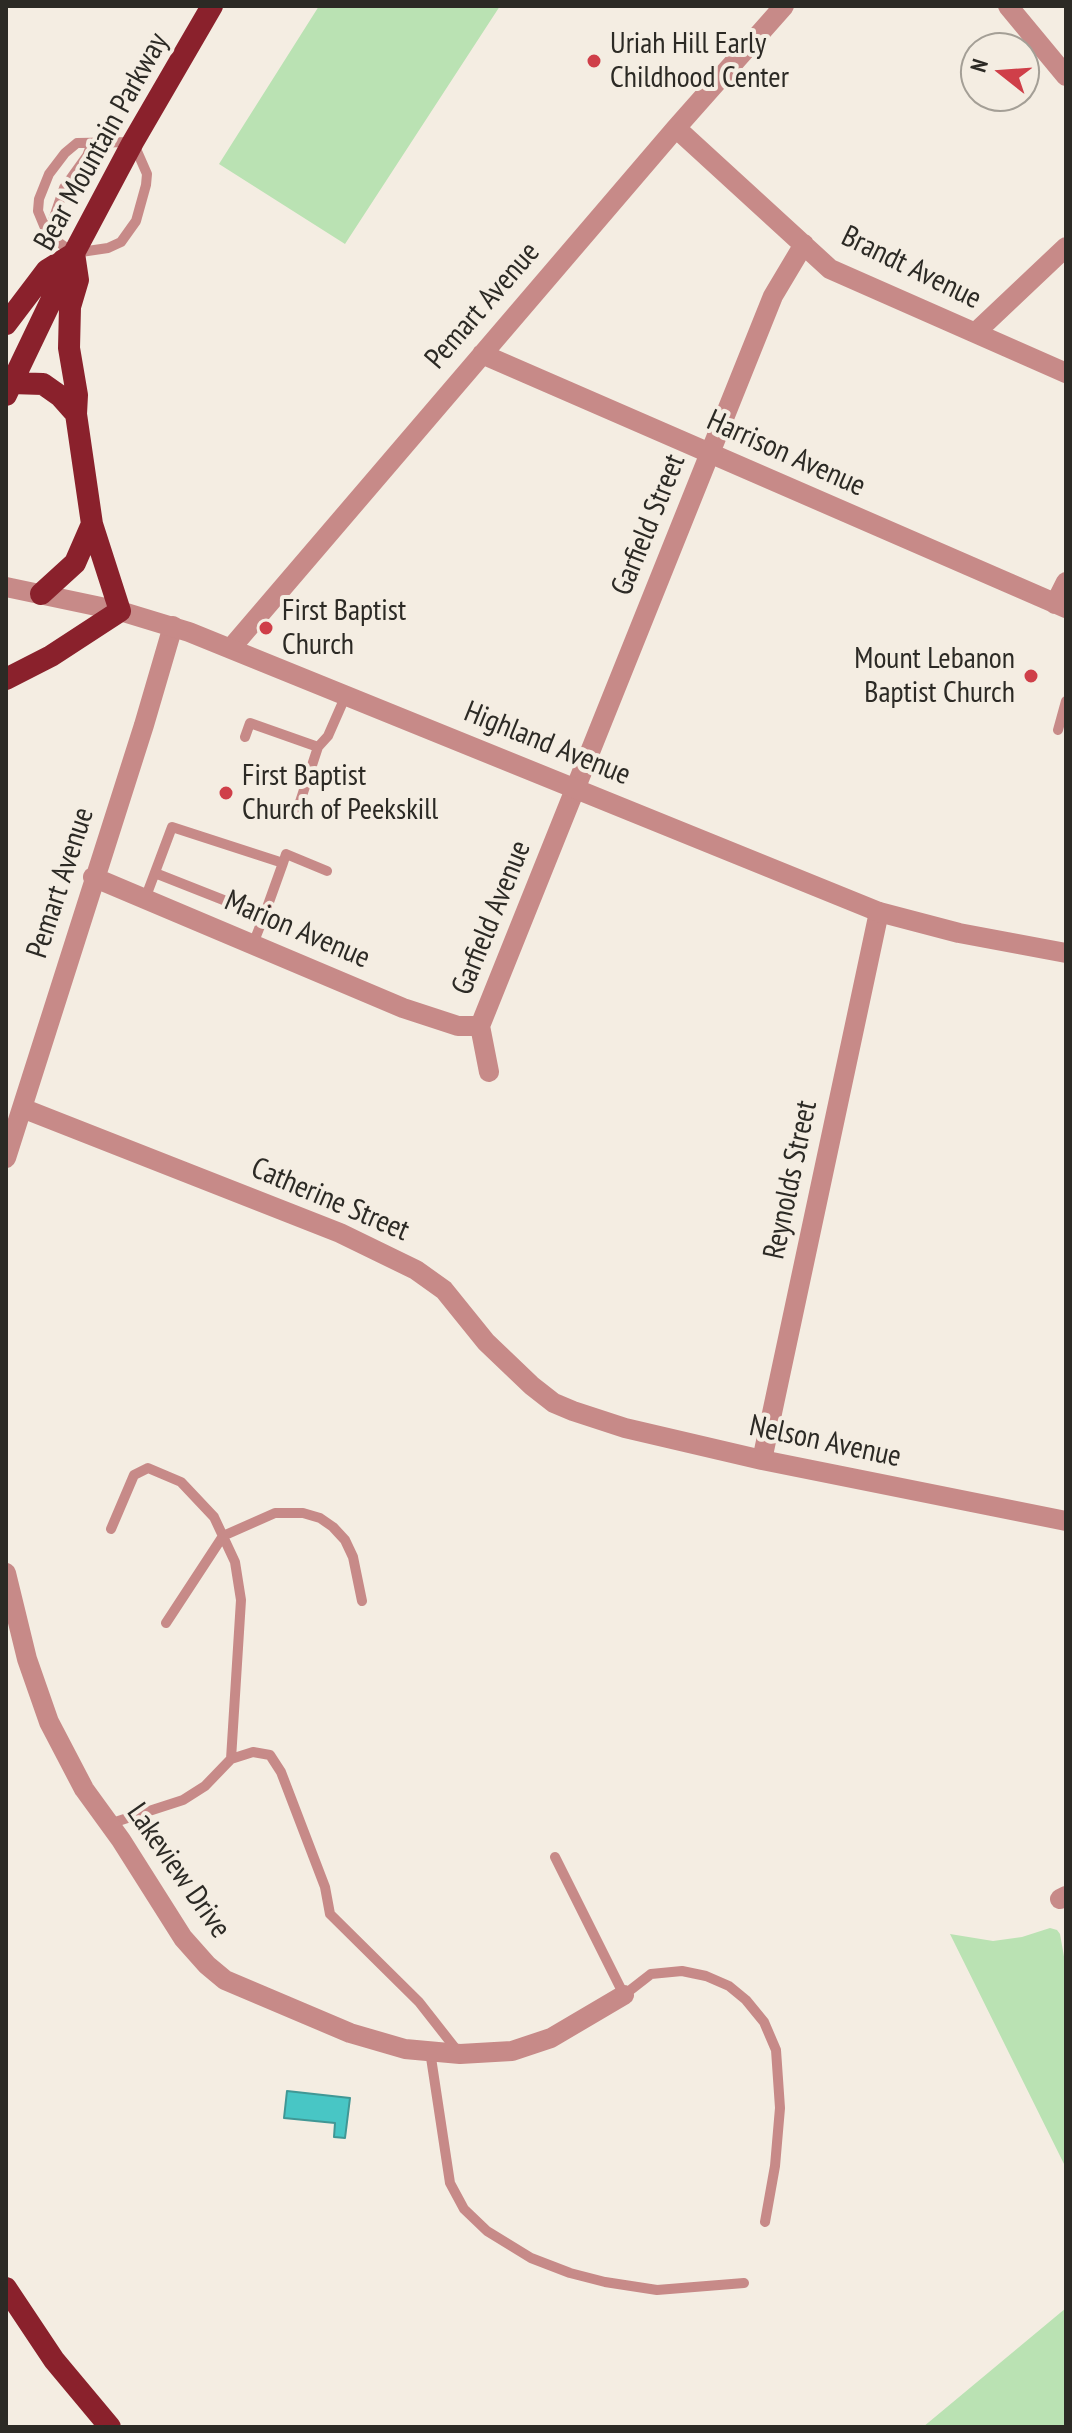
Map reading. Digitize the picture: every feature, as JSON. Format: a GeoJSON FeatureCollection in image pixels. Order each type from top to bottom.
{"type":"FeatureCollection","features":[{"type":"Feature","properties":{"kind":"highway","name":"Bear Mountain Parkway"},"geometry":{"type":"LineString","coordinates":[[9,389],[74,253],[133,142],[212,6]]}},
{"type":"Feature","properties":{"kind":"highway"},"geometry":{"type":"LineString","coordinates":[[6,324],[47,270],[74,253],[78,280],[70,307],[69,348],[77,395],[76,414],[92,524],[120,611],[51,656],[6,679]]}},
{"type":"Feature","properties":{"kind":"highway"},"geometry":{"type":"LineString","coordinates":[[9,389],[33,382],[43,384],[60,396],[76,414]]}},
{"type":"Feature","properties":{"kind":"highway"},"geometry":{"type":"LineString","coordinates":[[41,594],[75,563],[92,524]]}},
{"type":"Feature","properties":{"kind":"highway"},"geometry":{"type":"LineString","coordinates":[[6,2288],[70,2382],[110,2427]]}},
{"type":"Feature","properties":{"kind":"street","name":"Pemart Avenue"},"geometry":{"type":"LineString","coordinates":[[231,648],[784,6]]}},
{"type":"Feature","properties":{"kind":"street"},"geometry":{"type":"LineString","coordinates":[[1008,6],[1066,76]]}},
{"type":"Feature","properties":{"kind":"street","name":"Brandt Avenue"},"geometry":{"type":"LineString","coordinates":[[676,128],[830,269],[1066,373]]}},
{"type":"Feature","properties":{"kind":"street","name":"Garfield Street"},"geometry":{"type":"LineString","coordinates":[[576,788],[773,296],[804,244]]}},
{"type":"Feature","properties":{"kind":"street"},"geometry":{"type":"LineString","coordinates":[[975,333],[1066,247]]}},
{"type":"Feature","properties":{"kind":"street","name":"Harrison Avenue"},"geometry":{"type":"LineString","coordinates":[[482,354],[1061,606]]}},
{"type":"Feature","properties":{"kind":"street"},"geometry":{"type":"LineString","coordinates":[[1061,606],[1066,582]]}},
{"type":"Feature","properties":{"kind":"street","name":"Highland Avenue"},"geometry":{"type":"LineString","coordinates":[[6,587],[120,611],[173,626],[879,912],[959,933],[1066,953]]}},
{"type":"Feature","properties":{"kind":"street","name":"Pemart Avenue"},"geometry":{"type":"LineString","coordinates":[[6,1158],[173,626]]}},
{"type":"Feature","properties":{"kind":"street","name":"Garfield Avenue"},"geometry":{"type":"LineString","coordinates":[[489,1072],[480,1026],[576,788]]}},
{"type":"Feature","properties":{"kind":"street","name":"Marion Avenue"},"geometry":{"type":"LineString","coordinates":[[93,877],[403,1008],[458,1026],[480,1026]]}},
{"type":"Feature","properties":{"kind":"street","name":"Reynolds Street"},"geometry":{"type":"LineString","coordinates":[[762,1460],[879,912]]}},
{"type":"Feature","properties":{"kind":"street","name":"Catherine Street"},"geometry":{"type":"LineString","coordinates":[[22,1108],[340,1233],[416,1270],[444,1290],[486,1342],[531,1385],[554,1403],[573,1411]]}},
{"type":"Feature","properties":{"kind":"street","name":"Nelson Avenue"},"geometry":{"type":"LineString","coordinates":[[573,1411],[625,1428],[762,1460],[1065,1519]]}},
{"type":"Feature","properties":{"kind":"street","name":"Lakeview Drive"},"geometry":{"type":"LineString","coordinates":[[6,1573],[27,1659],[49,1722],[84,1789],[183,1938],[225,1980],[350,2033],[405,2049],[460,2054],[512,2051],[551,2038],[624,1995]]}},
{"type":"Feature","properties":{"kind":"lane"},"geometry":{"type":"LineString","coordinates":[[133,142],[147,174],[136,221],[121,242],[108,248],[74,253],[48,235],[38,211],[49,174],[77,143],[92,143],[133,142]]}},
{"type":"Feature","properties":{"kind":"lane"},"geometry":{"type":"LineString","coordinates":[[48,235],[64,188],[87,156],[92,143]]}},
{"type":"Feature","properties":{"kind":"lane"},"geometry":{"type":"LineString","coordinates":[[297,811],[318,747],[328,736],[346,695]]}},
{"type":"Feature","properties":{"kind":"lane"},"geometry":{"type":"LineString","coordinates":[[1058,730],[1066,701]]}},
{"type":"Feature","properties":{"kind":"lane"},"geometry":{"type":"LineString","coordinates":[[245,737],[250,723],[318,747]]}},
{"type":"Feature","properties":{"kind":"lane"},"geometry":{"type":"LineString","coordinates":[[145,899],[172,827],[283,863]]}},
{"type":"Feature","properties":{"kind":"lane"},"geometry":{"type":"LineString","coordinates":[[253,944],[286,854],[327,871]]}},
{"type":"Feature","properties":{"kind":"lane"},"geometry":{"type":"LineString","coordinates":[[155,873],[264,916]]}},
{"type":"Feature","properties":{"kind":"lane"},"geometry":{"type":"LineString","coordinates":[[111,1529],[134,1475],[148,1468],[181,1482],[214,1517],[235,1562],[241,1600],[231,1759]]}},
{"type":"Feature","properties":{"kind":"lane"},"geometry":{"type":"LineString","coordinates":[[166,1623],[223,1536],[275,1513],[303,1513],[320,1518],[333,1527],[345,1540],[353,1557],[362,1601]]}},
{"type":"Feature","properties":{"kind":"lane"},"geometry":{"type":"LineString","coordinates":[[109,1824],[183,1800],[205,1786],[231,1759],[253,1752],[270,1755],[281,1772],[319,1873],[330,1914],[419,2002],[460,2054]]}},
{"type":"Feature","properties":{"kind":"lane"},"geometry":{"type":"LineString","coordinates":[[555,1857],[624,1995],[651,1974],[682,1971],[706,1976],[729,1986],[746,2000],[764,2022],[776,2050],[780,2108],[775,2166],[765,2222]]}},
{"type":"Feature","properties":{"kind":"lane"},"geometry":{"type":"LineString","coordinates":[[430,2051],[450,2183],[464,2209],[487,2231],[531,2258],[605,2282],[657,2290],[744,2283]]}},
{"type":"Feature","properties":{"kind":"green space"},"geometry":{"type":"Polygon","coordinates":[[[319,6],[500,6],[345,244],[219,164],[319,6]]]}},
{"type":"Feature","properties":{"kind":"green space"},"geometry":{"type":"Polygon","coordinates":[[[1050,1928],[1060,1934],[1066,1968],[1066,2168],[950,1934],[993,1941],[1022,1937],[1050,1928]]]}},
{"type":"Feature","properties":{"kind":"green space"},"geometry":{"type":"Polygon","coordinates":[[[1066,2308],[1066,2427],[923,2427],[1066,2308]]]}},
{"type":"Feature","properties":{"kind":"water"},"geometry":{"type":"Polygon","coordinates":[[[287,2091],[350,2098],[345,2138],[334,2137],[335,2123],[284,2118],[287,2091]]]}},
{"type":"Feature","properties":{"kind":"place","name":"Uriah Hill Early Childhood Center"},"geometry":{"type":"Point","coordinates":[594,61]}},
{"type":"Feature","properties":{"kind":"place","name":"First Baptist Church"},"geometry":{"type":"Point","coordinates":[266,628]}},
{"type":"Feature","properties":{"kind":"place","name":"Mount Lebanon Baptist Church"},"geometry":{"type":"Point","coordinates":[1031,676]}},
{"type":"Feature","properties":{"kind":"place","name":"First Baptist Church of Peekskill"},"geometry":{"type":"Point","coordinates":[226,793]}}]}
